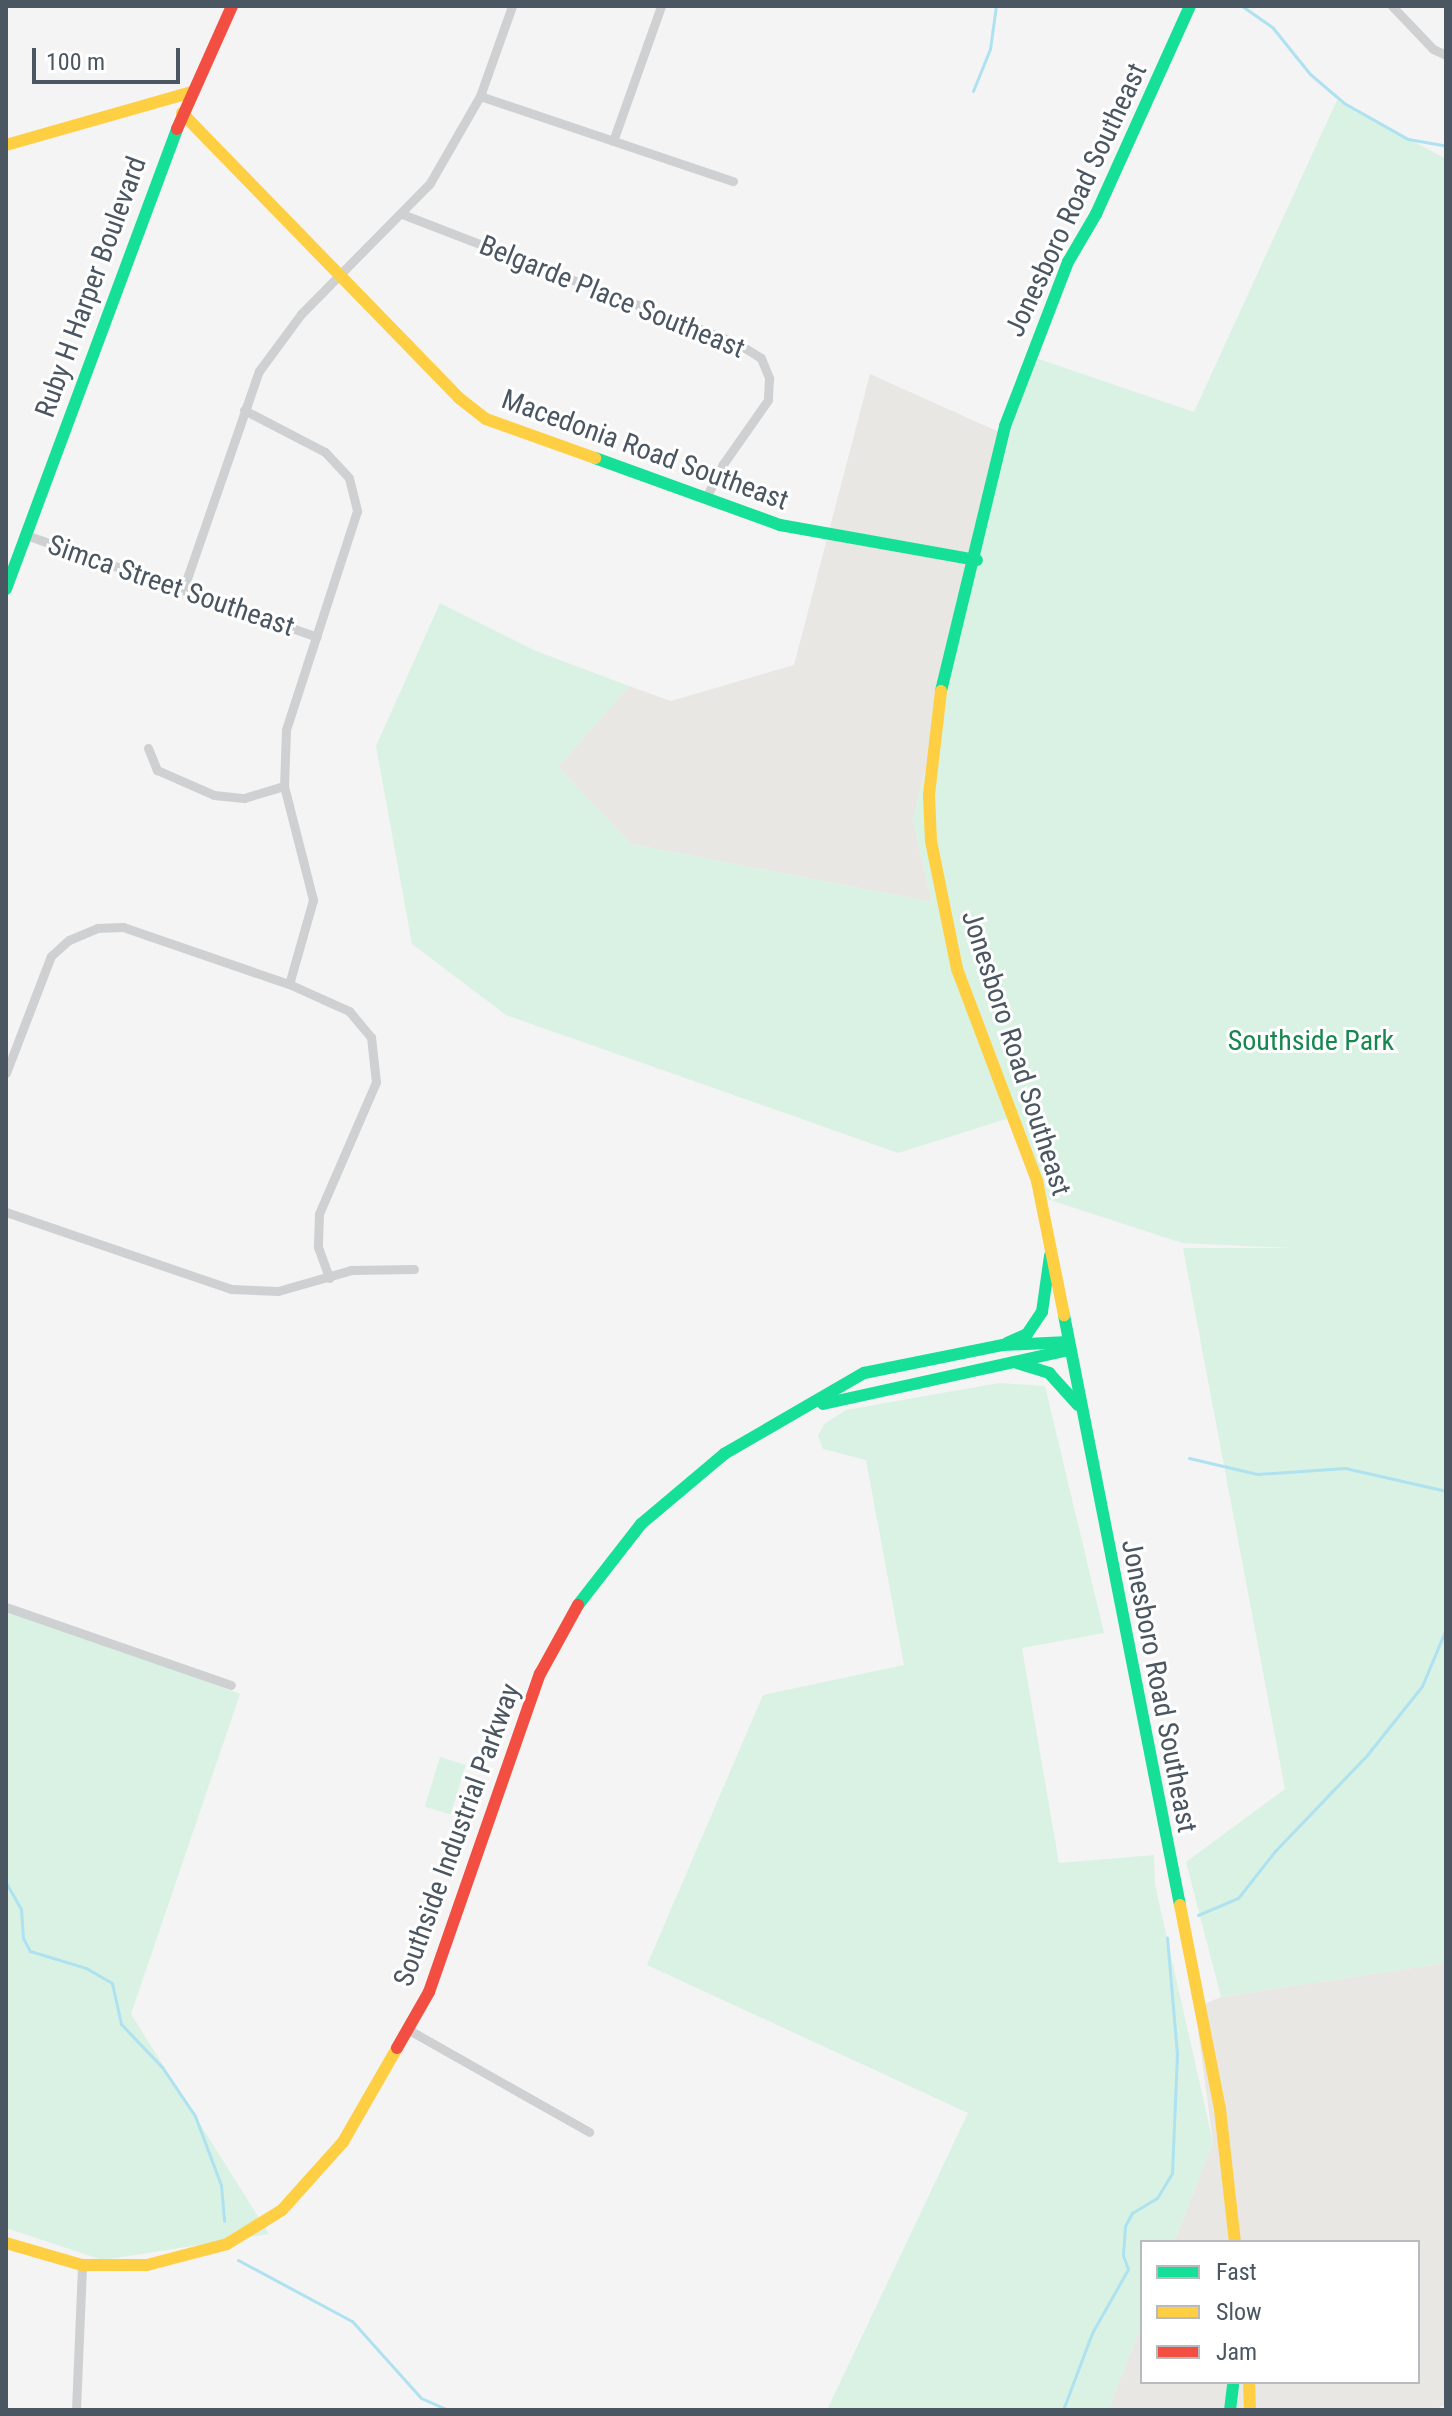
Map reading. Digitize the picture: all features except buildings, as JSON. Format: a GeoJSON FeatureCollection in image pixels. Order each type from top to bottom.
{"type":"FeatureCollection","features":[{"type":"Feature","properties":{"kind":"main road","name":"Ruby H Harper Boulevard"},"geometry":{"type":"LineString","coordinates":[[6,589],[182,113],[232,6]]}},
{"type":"Feature","properties":{"kind":"main road","name":"Jonesboro Road Southeast"},"geometry":{"type":"LineString","coordinates":[[1190,6],[1096,214],[1072,253],[1005,426],[977,560],[936,718],[929,795],[931,841],[957,969],[1037,1181],[1220,2109],[1235,2240]]}},
{"type":"Feature","properties":{"kind":"main road"},"geometry":{"type":"LineString","coordinates":[[6,145],[192,92]]}},
{"type":"Feature","properties":{"kind":"main road","name":"Macedonia Road Southeast"},"geometry":{"type":"LineString","coordinates":[[182,113],[459,398],[486,419],[804,531],[977,560]]}},
{"type":"Feature","properties":{"kind":"main road"},"geometry":{"type":"LineString","coordinates":[[1003,1345],[1036,1323],[1051,1253]]}},
{"type":"Feature","properties":{"kind":"main road","name":"Southside Industrial Parkway"},"geometry":{"type":"LineString","coordinates":[[6,2243],[82,2265],[147,2265],[196,2255],[270,2219],[306,2188],[343,2142],[409,2030],[444,1958],[540,1674],[584,1595],[641,1524],[681,1487],[724,1454],[812,1407],[864,1373],[1003,1345],[1069,1346]]}},
{"type":"Feature","properties":{"kind":"main road","name":"Southside Industrial Parkway"},"geometry":{"type":"LineString","coordinates":[[812,1407],[1069,1346]]}},
{"type":"Feature","properties":{"kind":"main road"},"geometry":{"type":"LineString","coordinates":[[954,1354],[958,1373]]}},
{"type":"Feature","properties":{"kind":"main road"},"geometry":{"type":"LineString","coordinates":[[1006,1362],[1029,1363],[1049,1373],[1079,1406]]}},
{"type":"Feature","properties":{"kind":"main road"},"geometry":{"type":"LineString","coordinates":[[1231,2410],[1233,2384]]}},
{"type":"Feature","properties":{"kind":"main road"},"geometry":{"type":"LineString","coordinates":[[1249,2384],[1250,2410]]}},
{"type":"Feature","properties":{"kind":"street"},"geometry":{"type":"LineString","coordinates":[[183,590],[244,410],[277,341],[430,183],[480,96],[512,6]]}},
{"type":"Feature","properties":{"kind":"street"},"geometry":{"type":"LineString","coordinates":[[613,141],[661,6]]}},
{"type":"Feature","properties":{"kind":"street"},"geometry":{"type":"LineString","coordinates":[[1392,6],[1433,49],[1446,55]]}},
{"type":"Feature","properties":{"kind":"street"},"geometry":{"type":"LineString","coordinates":[[480,96],[733,181]]}},
{"type":"Feature","properties":{"kind":"street","name":"Belgarde Place Southeast"},"geometry":{"type":"LineString","coordinates":[[402,214],[737,343],[761,358],[769,378],[768,400],[723,464],[706,498]]}},
{"type":"Feature","properties":{"kind":"street"},"geometry":{"type":"LineString","coordinates":[[244,410],[325,452],[353,487],[354,534],[286,730],[284,786],[313,900],[289,984]]}},
{"type":"Feature","properties":{"kind":"street","name":"Simca Street Southeast"},"geometry":{"type":"LineString","coordinates":[[26,535],[317,637]]}},
{"type":"Feature","properties":{"kind":"street"},"geometry":{"type":"LineString","coordinates":[[148,748],[157,770],[214,795],[244,798],[284,786]]}},
{"type":"Feature","properties":{"kind":"street"},"geometry":{"type":"LineString","coordinates":[[6,1073],[51,956],[69,940],[97,928],[123,927],[289,984],[349,1011],[371,1037],[376,1056],[369,1102],[319,1214],[318,1247],[329,1278]]}},
{"type":"Feature","properties":{"kind":"street"},"geometry":{"type":"LineString","coordinates":[[6,1212],[231,1289],[278,1291],[369,1267],[414,1269]]}},
{"type":"Feature","properties":{"kind":"street"},"geometry":{"type":"LineString","coordinates":[[6,1607],[231,1685]]}},
{"type":"Feature","properties":{"kind":"street"},"geometry":{"type":"LineString","coordinates":[[409,2030],[589,2132]]}},
{"type":"Feature","properties":{"kind":"street"},"geometry":{"type":"LineString","coordinates":[[76,2410],[82,2265]]}},
{"type":"Feature","properties":{"kind":"shaded area"},"geometry":{"type":"Polygon","coordinates":[[[870,374],[1008,436],[913,820],[932,902],[631,844],[558,767],[629,686],[671,701],[794,665],[870,374]]]}},
{"type":"Feature","properties":{"kind":"shaded area"},"geometry":{"type":"Polygon","coordinates":[[[1446,1963],[1446,2404],[1435,2410],[1108,2410],[1140,2328],[1140,2384],[1420,2384],[1420,2240],[1175,2240],[1213,2142],[1195,2008],[1221,1997],[1446,1963]]]}},
{"type":"Feature","properties":{"kind":"green space","name":"Southside Park"},"geometry":{"type":"Polygon","coordinates":[[[1337,100],[1446,159],[1446,1963],[1221,1997],[1186,1862],[1285,1789],[1183,1248],[1290,1248],[1182,1243],[1035,1195],[1016,1116],[898,1153],[506,1015],[412,944],[376,746],[440,603],[536,651],[629,686],[558,767],[631,844],[932,902],[913,820],[1030,356],[1194,412],[1337,100]]]}},
{"type":"Feature","properties":{"kind":"green space"},"geometry":{"type":"Polygon","coordinates":[[[999,1383],[1045,1386],[1104,1633],[1022,1648],[1059,1863],[1154,1855],[1155,1885],[1213,2142],[1175,2240],[1140,2240],[1140,2328],[1108,2410],[827,2410],[968,2113],[647,1965],[763,1695],[904,1665],[866,1460],[823,1449],[818,1436],[824,1424],[846,1410],[999,1383]]]}},
{"type":"Feature","properties":{"kind":"green space"},"geometry":{"type":"Polygon","coordinates":[[[6,1607],[240,1694],[131,2014],[269,2234],[103,2260],[6,2228],[6,1607]]]}},
{"type":"Feature","properties":{"kind":"green space"},"geometry":{"type":"Polygon","coordinates":[[[440,1757],[466,1765],[451,1815],[425,1807],[440,1757]]]}},
{"type":"Feature","properties":{"kind":"waterway"},"geometry":{"type":"LineString","coordinates":[[973,91],[990,49],[996,6]]}},
{"type":"Feature","properties":{"kind":"waterway"},"geometry":{"type":"LineString","coordinates":[[1242,6],[1273,28],[1310,74],[1344,103],[1408,139],[1446,146]]}},
{"type":"Feature","properties":{"kind":"waterway"},"geometry":{"type":"LineString","coordinates":[[1189,1458],[1257,1474],[1345,1468],[1446,1491]]}},
{"type":"Feature","properties":{"kind":"waterway"},"geometry":{"type":"LineString","coordinates":[[1198,1915],[1238,1898],[1275,1851],[1367,1755],[1422,1686],[1446,1629]]}},
{"type":"Feature","properties":{"kind":"waterway"},"geometry":{"type":"LineString","coordinates":[[6,1883],[21,1909],[23,1938],[30,1951],[86,1968],[112,1983],[121,2024],[162,2067],[195,2116],[221,2185],[224,2221]]}},
{"type":"Feature","properties":{"kind":"waterway"},"geometry":{"type":"LineString","coordinates":[[1063,2410],[1092,2333],[1128,2269],[1123,2255],[1125,2226],[1132,2213],[1157,2198],[1172,2173],[1177,2054],[1167,1937]]}},
{"type":"Feature","properties":{"kind":"waterway"},"geometry":{"type":"LineString","coordinates":[[238,2260],[352,2321],[421,2398],[448,2410]]}},
{"type":"Feature","properties":{"kind":"traffic: fast"},"geometry":{"type":"LineString","coordinates":[[941,691],[1005,426],[1068,262],[1096,214],[1190,6]]}},
{"type":"Feature","properties":{"kind":"traffic: fast"},"geometry":{"type":"LineString","coordinates":[[6,589],[177,129]]}},
{"type":"Feature","properties":{"kind":"traffic: fast"},"geometry":{"type":"LineString","coordinates":[[595,458],[780,525],[977,560]]}},
{"type":"Feature","properties":{"kind":"traffic: fast"},"geometry":{"type":"LineString","coordinates":[[1007,1343],[1027,1334],[1042,1312],[1050,1256]]}},
{"type":"Feature","properties":{"kind":"traffic: fast"},"geometry":{"type":"LineString","coordinates":[[1064,1315],[1180,1905]]}},
{"type":"Feature","properties":{"kind":"traffic: fast"},"geometry":{"type":"LineString","coordinates":[[578,1605],[641,1524],[724,1454],[864,1373],[1003,1345],[1068,1342]]}},
{"type":"Feature","properties":{"kind":"traffic: fast"},"geometry":{"type":"LineString","coordinates":[[823,1404],[1069,1350]]}},
{"type":"Feature","properties":{"kind":"traffic: fast"},"geometry":{"type":"LineString","coordinates":[[1017,1363],[1049,1373],[1078,1405]]}},
{"type":"Feature","properties":{"kind":"traffic: fast"},"geometry":{"type":"LineString","coordinates":[[1230,2410],[1233,2385]]}},
{"type":"Feature","properties":{"kind":"traffic: slow"},"geometry":{"type":"LineString","coordinates":[[6,145],[192,92]]}},
{"type":"Feature","properties":{"kind":"traffic: slow"},"geometry":{"type":"LineString","coordinates":[[182,113],[459,398],[486,419],[595,458]]}},
{"type":"Feature","properties":{"kind":"traffic: slow"},"geometry":{"type":"LineString","coordinates":[[941,691],[929,795],[931,841],[957,969],[1037,1181],[1064,1315]]}},
{"type":"Feature","properties":{"kind":"traffic: slow"},"geometry":{"type":"LineString","coordinates":[[1180,1905],[1220,2109],[1235,2240]]}},
{"type":"Feature","properties":{"kind":"traffic: slow"},"geometry":{"type":"LineString","coordinates":[[6,2243],[82,2265],[147,2265],[227,2244],[282,2210],[343,2142],[397,2048]]}},
{"type":"Feature","properties":{"kind":"traffic: slow"},"geometry":{"type":"LineString","coordinates":[[1249,2384],[1250,2410]]}},
{"type":"Feature","properties":{"kind":"traffic: jam"},"geometry":{"type":"LineString","coordinates":[[177,129],[232,6]]}},
{"type":"Feature","properties":{"kind":"traffic: jam"},"geometry":{"type":"LineString","coordinates":[[397,2048],[429,1992],[540,1674],[578,1605]]}}]}
